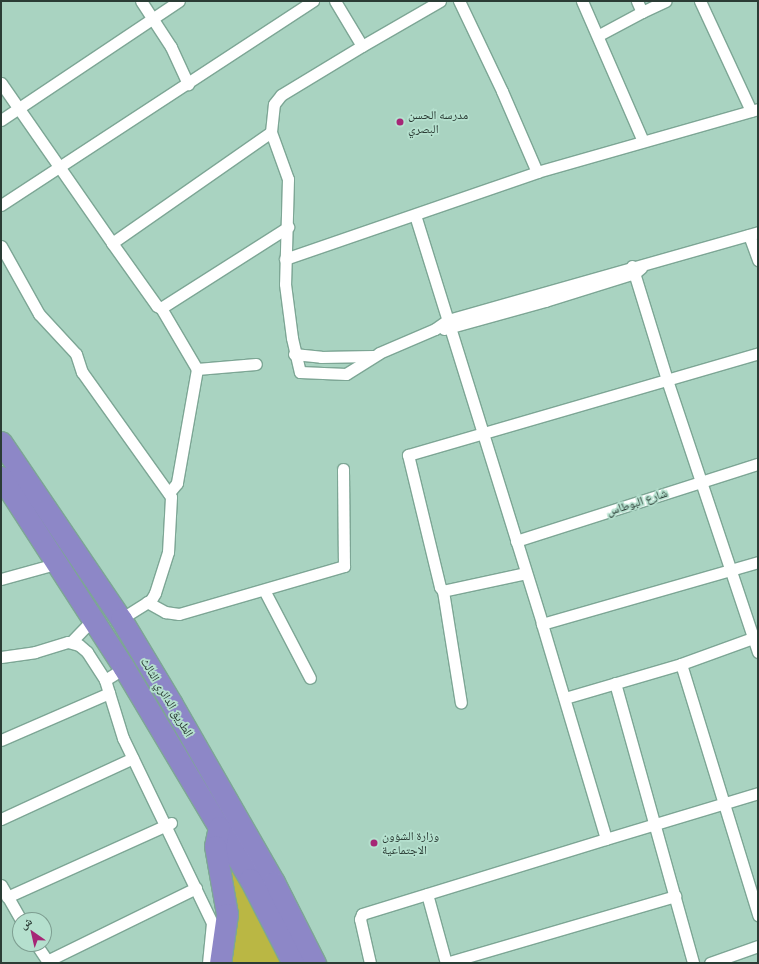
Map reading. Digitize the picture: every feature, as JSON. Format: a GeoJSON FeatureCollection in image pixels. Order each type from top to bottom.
{"type":"FeatureCollection","features":[{"type":"Feature","properties":{"kind":"highway","name":"الطريق الدائري الثالث"},"geometry":{"type":"LineString","coordinates":[[1,442],[121,620],[212,772],[274,882],[315,963]]}},
{"type":"Feature","properties":{"kind":"highway","name":"الطريق الدائري الثالث"},"geometry":{"type":"LineString","coordinates":[[1,477],[7,497],[59,563],[94,618],[250,879],[293,963]]}},
{"type":"Feature","properties":{"kind":"highway"},"geometry":{"type":"LineString","coordinates":[[219,827],[215,846],[226,914],[220,963]]}},
{"type":"Feature","properties":{"kind":"street"},"geometry":{"type":"LineString","coordinates":[[141,1],[171,47],[188,84]]}},
{"type":"Feature","properties":{"kind":"street"},"geometry":{"type":"LineString","coordinates":[[1,120],[179,1]]}},
{"type":"Feature","properties":{"kind":"street"},"geometry":{"type":"LineString","coordinates":[[1,205],[313,1]]}},
{"type":"Feature","properties":{"kind":"street"},"geometry":{"type":"LineString","coordinates":[[336,1],[362,46]]}},
{"type":"Feature","properties":{"kind":"street"},"geometry":{"type":"LineString","coordinates":[[440,1],[281,95],[274,104],[271,132],[287,176],[288,227],[285,259],[285,293],[294,354],[300,372],[346,374],[373,356],[449,324],[754,233],[758,260]]}},
{"type":"Feature","properties":{"kind":"street"},"geometry":{"type":"LineString","coordinates":[[459,1],[502,91],[537,172]]}},
{"type":"Feature","properties":{"kind":"street"},"geometry":{"type":"LineString","coordinates":[[582,1],[599,35],[643,141]]}},
{"type":"Feature","properties":{"kind":"street"},"geometry":{"type":"LineString","coordinates":[[637,1],[642,12]]}},
{"type":"Feature","properties":{"kind":"street"},"geometry":{"type":"LineString","coordinates":[[599,35],[666,1]]}},
{"type":"Feature","properties":{"kind":"street"},"geometry":{"type":"LineString","coordinates":[[285,259],[537,172],[754,110],[700,1]]}},
{"type":"Feature","properties":{"kind":"street"},"geometry":{"type":"LineString","coordinates":[[1,83],[20,107],[112,243],[157,306],[161,308],[197,369],[177,483],[170,493]]}},
{"type":"Feature","properties":{"kind":"street"},"geometry":{"type":"LineString","coordinates":[[112,243],[271,132]]}},
{"type":"Feature","properties":{"kind":"street"},"geometry":{"type":"LineString","coordinates":[[414,215],[484,433],[565,698],[606,839]]}},
{"type":"Feature","properties":{"kind":"street"},"geometry":{"type":"LineString","coordinates":[[161,308],[288,227]]}},
{"type":"Feature","properties":{"kind":"street"},"geometry":{"type":"LineString","coordinates":[[1,246],[39,314],[76,354],[82,372],[156,479],[170,493],[171,504],[168,552],[155,593],[147,602],[121,620]]}},
{"type":"Feature","properties":{"kind":"street"},"geometry":{"type":"LineString","coordinates":[[634,269],[667,380],[703,481],[758,652]]}},
{"type":"Feature","properties":{"kind":"street"},"geometry":{"type":"LineString","coordinates":[[461,703],[443,592],[440,587],[407,456],[758,353]]}},
{"type":"Feature","properties":{"kind":"street"},"geometry":{"type":"LineString","coordinates":[[294,354],[320,357],[373,356]]}},
{"type":"Feature","properties":{"kind":"street"},"geometry":{"type":"LineString","coordinates":[[197,369],[256,364]]}},
{"type":"Feature","properties":{"kind":"street","name":"شارع البوطاس"},"geometry":{"type":"LineString","coordinates":[[516,541],[758,464]]}},
{"type":"Feature","properties":{"kind":"street"},"geometry":{"type":"LineString","coordinates":[[147,602],[165,612],[178,614],[341,568],[346,564],[343,469]]}},
{"type":"Feature","properties":{"kind":"street"},"geometry":{"type":"LineString","coordinates":[[156,479],[177,483]]}},
{"type":"Feature","properties":{"kind":"street"},"geometry":{"type":"LineString","coordinates":[[542,624],[758,562]]}},
{"type":"Feature","properties":{"kind":"street"},"geometry":{"type":"LineString","coordinates":[[1,579],[59,563]]}},
{"type":"Feature","properties":{"kind":"street"},"geometry":{"type":"LineString","coordinates":[[443,592],[526,573]]}},
{"type":"Feature","properties":{"kind":"street"},"geometry":{"type":"LineString","coordinates":[[264,590],[310,678]]}},
{"type":"Feature","properties":{"kind":"street"},"geometry":{"type":"LineString","coordinates":[[1,657],[35,652],[71,642],[94,618]]}},
{"type":"Feature","properties":{"kind":"street"},"geometry":{"type":"LineString","coordinates":[[565,698],[681,664],[753,638]]}},
{"type":"Feature","properties":{"kind":"street"},"geometry":{"type":"LineString","coordinates":[[71,642],[79,645],[87,652],[105,680],[116,718],[133,758],[169,824],[212,926],[208,963]]}},
{"type":"Feature","properties":{"kind":"street"},"geometry":{"type":"LineString","coordinates":[[681,664],[758,915]]}},
{"type":"Feature","properties":{"kind":"street"},"geometry":{"type":"LineString","coordinates":[[105,680],[124,668]]}},
{"type":"Feature","properties":{"kind":"street"},"geometry":{"type":"LineString","coordinates":[[615,683],[693,963]]}},
{"type":"Feature","properties":{"kind":"street"},"geometry":{"type":"LineString","coordinates":[[1,740],[109,693]]}},
{"type":"Feature","properties":{"kind":"street"},"geometry":{"type":"LineString","coordinates":[[1,819],[133,758]]}},
{"type":"Feature","properties":{"kind":"street"},"geometry":{"type":"LineString","coordinates":[[370,963],[360,915],[758,793]]}},
{"type":"Feature","properties":{"kind":"street"},"geometry":{"type":"LineString","coordinates":[[8,897],[169,824]]}},
{"type":"Feature","properties":{"kind":"street"},"geometry":{"type":"LineString","coordinates":[[1,886],[16,912]]}},
{"type":"Feature","properties":{"kind":"street"},"geometry":{"type":"LineString","coordinates":[[41,952],[48,962],[196,888]]}},
{"type":"Feature","properties":{"kind":"street"},"geometry":{"type":"LineString","coordinates":[[427,894],[446,963],[675,896]]}},
{"type":"Feature","properties":{"kind":"street"},"geometry":{"type":"LineString","coordinates":[[710,963],[758,946]]}},
{"type":"Feature","properties":{"kind":"shaded area"},"geometry":{"type":"Polygon","coordinates":[[[219,831],[289,963],[222,963],[219,831]]]}},
{"type":"Feature","properties":{"kind":"place","name":"مدرسه الحسن البصري"},"geometry":{"type":"Point","coordinates":[400,122]}},
{"type":"Feature","properties":{"kind":"place","name":"وزارة الشؤون الاجتماعية"},"geometry":{"type":"Point","coordinates":[374,843]}}]}
